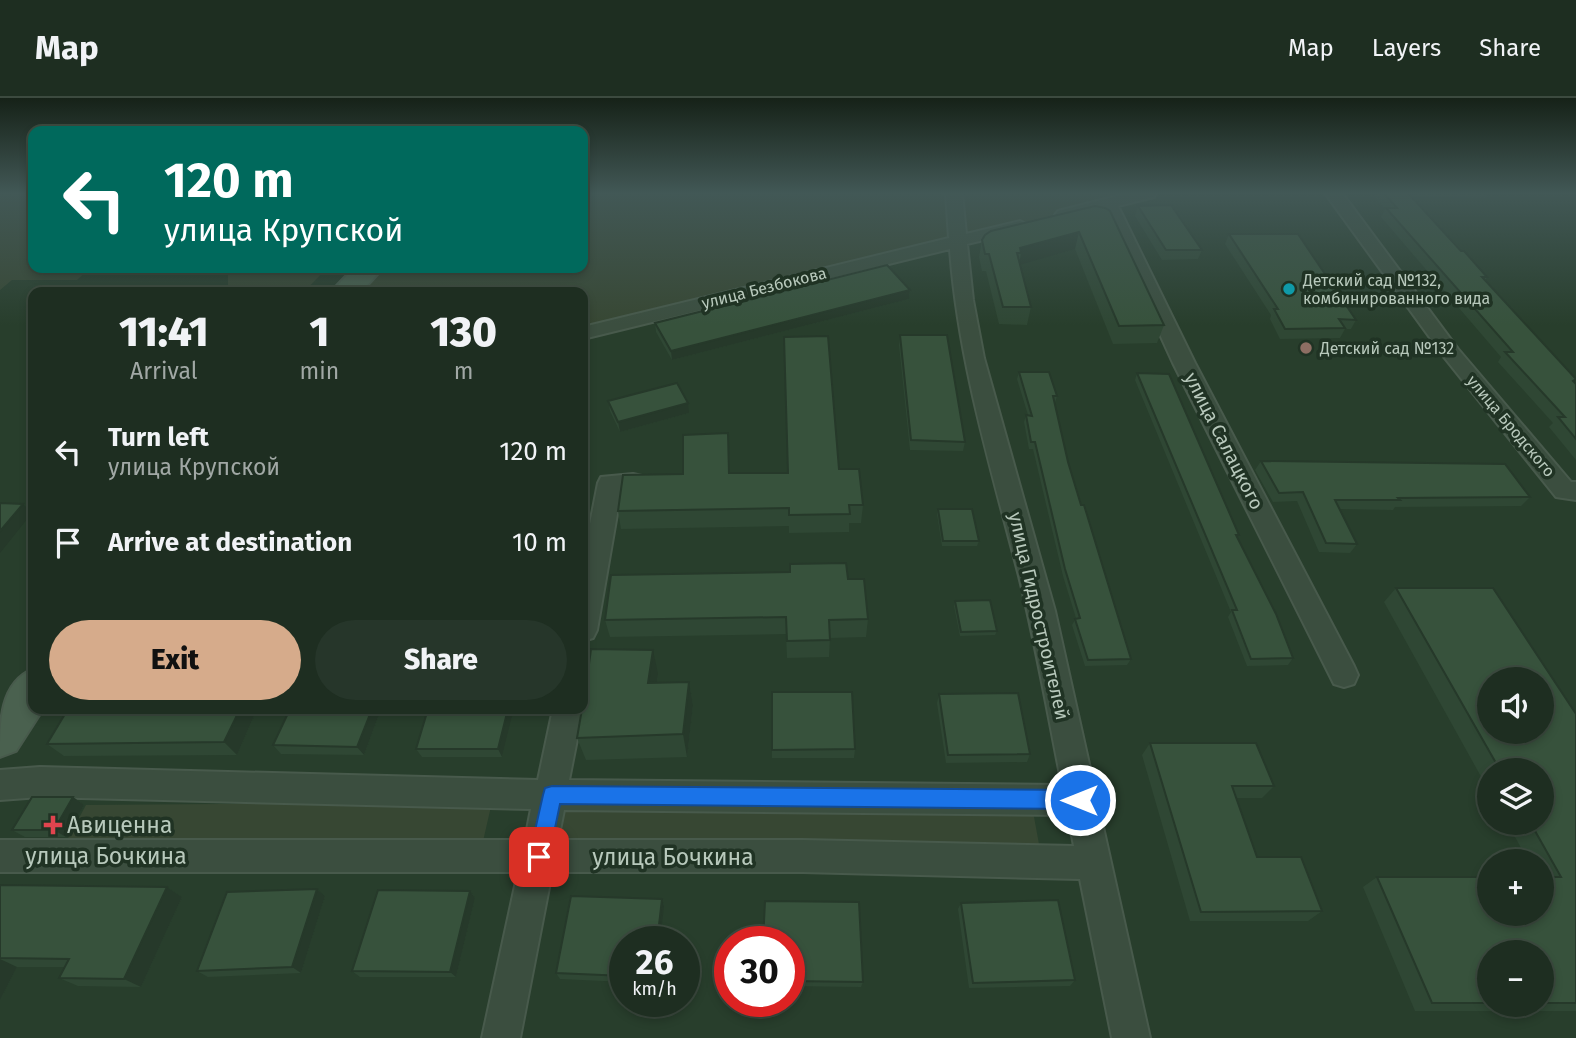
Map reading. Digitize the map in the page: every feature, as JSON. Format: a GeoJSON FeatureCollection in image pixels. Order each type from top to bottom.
{"type":"FeatureCollection","features":[{"type":"Feature","properties":{"kind":"main road"},"geometry":{"type":"LineString","coordinates":[[350,287],[364,273]]}},
{"type":"Feature","properties":{"kind":"main road"},"geometry":{"type":"LineString","coordinates":[[0,737],[28,695]]}},
{"type":"Feature","properties":{"kind":"street","name":"улица Гидростроителей"},"geometry":{"type":"LineString","coordinates":[[957,237],[963,300],[974,358],[1041,611],[1131,1038]]}},
{"type":"Feature","properties":{"kind":"street","name":"улица Безбокова"},"geometry":{"type":"LineString","coordinates":[[588,332],[974,237]]}},
{"type":"Feature","properties":{"kind":"street","name":"улица Салацкого"},"geometry":{"type":"LineString","coordinates":[[1125,237],[1184,363],[1344,675]]}},
{"type":"Feature","properties":{"kind":"street","name":"улица Бродского"},"geometry":{"type":"LineString","coordinates":[[1365,237],[1451,353],[1570,491]]}},
{"type":"Feature","properties":{"kind":"street"},"geometry":{"type":"LineString","coordinates":[[588,603],[610,483],[633,482]]}},
{"type":"Feature","properties":{"kind":"street"},"geometry":{"type":"LineString","coordinates":[[501,1038],[567,714]]}},
{"type":"Feature","properties":{"kind":"street"},"geometry":{"type":"LineString","coordinates":[[0,785],[40,782],[552,795],[1080,800]]}},
{"type":"Feature","properties":{"kind":"street","name":"улица Бочкина"},"geometry":{"type":"LineString","coordinates":[[0,856],[803,856],[1094,863]]}},
{"type":"Feature","properties":{"kind":"green space"},"geometry":{"type":"Polygon","coordinates":[[[0,237],[28,237],[28,273],[85,273],[77,280],[12,280],[0,290],[0,237]]]}},
{"type":"Feature","properties":{"kind":"green space"},"geometry":{"type":"Polygon","coordinates":[[[588,237],[972,237],[588,333],[588,287],[350,287],[364,273],[588,273],[588,237]]]}},
{"type":"Feature","properties":{"kind":"green space"},"geometry":{"type":"Polygon","coordinates":[[[228,273],[322,273],[309,287],[228,287],[228,273]]]}},
{"type":"Feature","properties":{"kind":"green space"},"geometry":{"type":"Polygon","coordinates":[[[492,802],[481,850],[60,853],[86,805],[492,802]]]}},
{"type":"Feature","properties":{"kind":"green space"},"geometry":{"type":"Polygon","coordinates":[[[1032,806],[1041,855],[556,858],[564,808],[1032,806]]]}},
{"type":"Feature","properties":{"kind":"building"},"geometry":{"type":"Polygon","coordinates":[[[984,237],[1061,237],[1020,248],[1021,253],[1017,253],[1031,307],[1003,307],[989,254],[985,254],[984,237]]]}},
{"type":"Feature","properties":{"kind":"building"},"geometry":{"type":"Polygon","coordinates":[[[1081,237],[1122,237],[1164,325],[1119,326],[1081,237]]]}},
{"type":"Feature","properties":{"kind":"building"},"geometry":{"type":"Polygon","coordinates":[[[1158,237],[1193,237],[1202,250],[1166,250],[1158,237]]]}},
{"type":"Feature","properties":{"kind":"building","name":"Детский сад №132, комбинированного вида"},"geometry":{"type":"Polygon","coordinates":[[[1231,237],[1300,237],[1356,320],[1339,319],[1345,328],[1285,329],[1274,309],[1278,309],[1231,237]]]}},
{"type":"Feature","properties":{"kind":"building"},"geometry":{"type":"Polygon","coordinates":[[[1411,237],[1448,237],[1464,251],[1487,277],[1482,277],[1576,379],[1573,381],[1576,384],[1576,439],[1558,417],[1565,417],[1505,352],[1513,352],[1411,237]]]}},
{"type":"Feature","properties":{"kind":"building"},"geometry":{"type":"Polygon","coordinates":[[[887,265],[910,290],[671,351],[655,323],[887,265]]]}},
{"type":"Feature","properties":{"kind":"building"},"geometry":{"type":"Polygon","coordinates":[[[900,335],[947,335],[965,442],[911,440],[900,335]]]}},
{"type":"Feature","properties":{"kind":"building"},"geometry":{"type":"Polygon","coordinates":[[[828,336],[839,469],[859,469],[863,505],[849,505],[850,514],[789,515],[789,508],[618,511],[623,475],[683,474],[683,435],[728,433],[729,473],[788,473],[784,337],[828,336]]]}},
{"type":"Feature","properties":{"kind":"building"},"geometry":{"type":"Polygon","coordinates":[[[1019,372],[1049,372],[1057,396],[1053,396],[1068,462],[1081,505],[1084,505],[1131,659],[1088,660],[1075,619],[1080,618],[1065,569],[1035,442],[1031,442],[1026,415],[1032,416],[1019,372]]]}},
{"type":"Feature","properties":{"kind":"building"},"geometry":{"type":"Polygon","coordinates":[[[1137,373],[1169,374],[1239,535],[1236,535],[1276,614],[1293,658],[1251,659],[1232,610],[1237,610],[1137,373]]]}},
{"type":"Feature","properties":{"kind":"building"},"geometry":{"type":"Polygon","coordinates":[[[677,383],[688,403],[618,422],[608,401],[677,383]]]}},
{"type":"Feature","properties":{"kind":"building"},"geometry":{"type":"Polygon","coordinates":[[[1261,461],[1505,464],[1530,497],[1335,500],[1357,544],[1326,543],[1303,492],[1279,493],[1261,461]]]}},
{"type":"Feature","properties":{"kind":"building"},"geometry":{"type":"Polygon","coordinates":[[[0,503],[23,504],[0,531],[0,503]]]}},
{"type":"Feature","properties":{"kind":"building"},"geometry":{"type":"Polygon","coordinates":[[[938,509],[972,509],[979,541],[943,541],[938,509]]]}},
{"type":"Feature","properties":{"kind":"building"},"geometry":{"type":"Polygon","coordinates":[[[846,563],[848,579],[864,579],[868,619],[829,620],[830,640],[787,641],[786,617],[605,620],[611,575],[790,572],[790,564],[846,563]]]}},
{"type":"Feature","properties":{"kind":"building"},"geometry":{"type":"Polygon","coordinates":[[[1396,588],[1493,588],[1545,667],[1477,667],[1477,730],[1396,588]]]}},
{"type":"Feature","properties":{"kind":"building"},"geometry":{"type":"Polygon","coordinates":[[[990,600],[997,631],[961,632],[955,601],[990,600]]]}},
{"type":"Feature","properties":{"kind":"building"},"geometry":{"type":"Polygon","coordinates":[[[591,649],[653,650],[648,683],[689,682],[683,734],[577,738],[581,714],[588,714],[591,649]]]}},
{"type":"Feature","properties":{"kind":"building"},"geometry":{"type":"Polygon","coordinates":[[[1554,681],[1576,714],[1576,1003],[1554,1003],[1554,940],[1477,940],[1477,1003],[1432,1003],[1377,877],[1477,877],[1477,926],[1554,926],[1554,877],[1561,877],[1554,865],[1554,849],[1545,849],[1537,835],[1554,835],[1554,758],[1493,758],[1485,744],[1554,744],[1554,681]]]}},
{"type":"Feature","properties":{"kind":"building"},"geometry":{"type":"Polygon","coordinates":[[[772,692],[852,692],[855,749],[772,750],[772,692]]]}},
{"type":"Feature","properties":{"kind":"building"},"geometry":{"type":"Polygon","coordinates":[[[1018,693],[1030,754],[948,755],[939,694],[1018,693]]]}},
{"type":"Feature","properties":{"kind":"building"},"geometry":{"type":"Polygon","coordinates":[[[65,714],[238,714],[224,742],[47,744],[65,714]]]}},
{"type":"Feature","properties":{"kind":"building"},"geometry":{"type":"Polygon","coordinates":[[[288,714],[370,714],[357,747],[273,745],[288,714]]]}},
{"type":"Feature","properties":{"kind":"building"},"geometry":{"type":"Polygon","coordinates":[[[426,714],[507,714],[498,749],[416,749],[426,714]]]}},
{"type":"Feature","properties":{"kind":"building"},"geometry":{"type":"Polygon","coordinates":[[[1150,743],[1256,743],[1274,786],[1232,786],[1257,857],[1301,857],[1322,911],[1201,912],[1150,743]]]}},
{"type":"Feature","properties":{"kind":"building"},"geometry":{"type":"Polygon","coordinates":[[[32,797],[73,797],[54,830],[12,830],[32,797]]]}},
{"type":"Feature","properties":{"kind":"building"},"geometry":{"type":"Polygon","coordinates":[[[0,885],[167,887],[124,979],[59,978],[69,959],[0,958],[0,885]]]}},
{"type":"Feature","properties":{"kind":"building"},"geometry":{"type":"Polygon","coordinates":[[[317,889],[292,967],[197,971],[227,892],[317,889]]]}},
{"type":"Feature","properties":{"kind":"building"},"geometry":{"type":"Polygon","coordinates":[[[378,890],[470,891],[450,972],[352,971],[378,890]]]}},
{"type":"Feature","properties":{"kind":"building"},"geometry":{"type":"Polygon","coordinates":[[[571,896],[662,899],[659,926],[609,926],[609,975],[556,973],[571,896]]]}},
{"type":"Feature","properties":{"kind":"building"},"geometry":{"type":"Polygon","coordinates":[[[1058,900],[1075,980],[973,983],[961,903],[1058,900]]]}},
{"type":"Feature","properties":{"kind":"building"},"geometry":{"type":"Polygon","coordinates":[[[765,901],[859,902],[863,982],[805,981],[805,926],[764,926],[765,901]]]}},
{"type":"Feature","properties":{"kind":"place","name":"Детский сад №132, комбинированного вида"},"geometry":{"type":"Point","coordinates":[1289,289]}},
{"type":"Feature","properties":{"kind":"place","name":"Детский сад №132"},"geometry":{"type":"Point","coordinates":[1306,348]}},
{"type":"Feature","properties":{"kind":"place","name":"Авиценна"},"geometry":{"type":"Point","coordinates":[53,825]}},
{"type":"Feature","properties":{"kind":"route"},"geometry":{"type":"LineString","coordinates":[[539,857],[552,795],[1080,800]]}}]}
